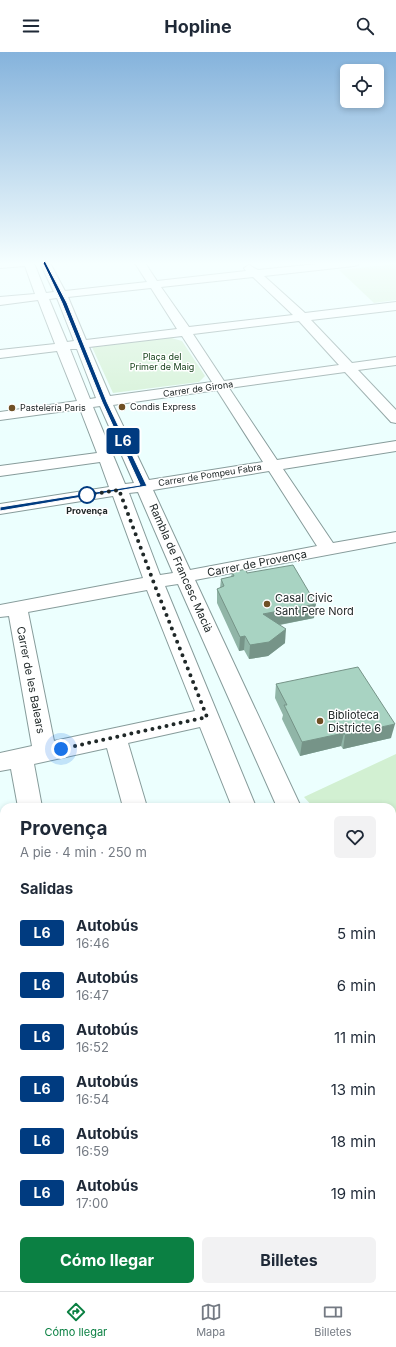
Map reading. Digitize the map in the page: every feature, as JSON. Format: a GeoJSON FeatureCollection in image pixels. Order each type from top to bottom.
{"type":"FeatureCollection","features":[{"type":"Feature","properties":{"kind":"street"},"geometry":{"type":"LineString","coordinates":[[51,321],[242,803]]}},
{"type":"Feature","properties":{"kind":"street","name":"Rambla de Francesc Macià"},"geometry":{"type":"LineString","coordinates":[[72,321],[105,402],[287,803]]}},
{"type":"Feature","properties":{"kind":"street"},"geometry":{"type":"LineString","coordinates":[[179,321],[328,549]]}},
{"type":"Feature","properties":{"kind":"street"},"geometry":{"type":"LineString","coordinates":[[0,354],[270,321]]}},
{"type":"Feature","properties":{"kind":"street"},"geometry":{"type":"LineString","coordinates":[[305,321],[347,368],[396,419]]}},
{"type":"Feature","properties":{"kind":"street","name":"Carrer de Girona"},"geometry":{"type":"LineString","coordinates":[[0,416],[396,361]]}},
{"type":"Feature","properties":{"kind":"street","name":"Carrer de Pompeu Fabra"},"geometry":{"type":"LineString","coordinates":[[0,509],[396,446]]}},
{"type":"Feature","properties":{"kind":"street"},"geometry":{"type":"LineString","coordinates":[[0,471],[105,457]]}},
{"type":"Feature","properties":{"kind":"street","name":"Carrer de Provença"},"geometry":{"type":"LineString","coordinates":[[8,610],[396,537]]}},
{"type":"Feature","properties":{"kind":"street","name":"Carrer de les Balears"},"geometry":{"type":"LineString","coordinates":[[8,610],[45,752]]}},
{"type":"Feature","properties":{"kind":"street"},"geometry":{"type":"LineString","coordinates":[[28,803],[10,760],[207,717]]}},
{"type":"Feature","properties":{"kind":"street"},"geometry":{"type":"LineString","coordinates":[[115,737],[134,803]]}},
{"type":"Feature","properties":{"kind":"green space","name":"Plaça del Primer de Maig"},"geometry":{"type":"Polygon","coordinates":[[[168,337],[182,341],[205,376],[199,382],[113,393],[92,347],[168,337]]]}},
{"type":"Feature","properties":{"kind":"green space"},"geometry":{"type":"Polygon","coordinates":[[[396,754],[396,803],[309,803],[304,797],[396,754]]]}},
{"type":"Feature","properties":{"kind":"building"},"geometry":{"type":"Polygon","coordinates":[[[293,565],[316,604],[263,614],[286,629],[269,642],[250,645],[245,636],[240,637],[217,589],[224,586],[221,579],[234,576],[232,572],[246,569],[247,573],[293,565]]]}},
{"type":"Feature","properties":{"kind":"building"},"geometry":{"type":"Polygon","coordinates":[[[358,667],[395,724],[345,735],[344,733],[302,742],[284,705],[287,705],[276,684],[358,667]]]}},
{"type":"Feature","properties":{"kind":"bus line","name":"L6"},"geometry":{"type":"LineString","coordinates":[[0,509],[144,486],[105,402],[72,321]]}},
{"type":"Feature","properties":{"kind":"place","name":"Condis Express"},"geometry":{"type":"Point","coordinates":[122,407]}},
{"type":"Feature","properties":{"kind":"place","name":"Pastelería Paris"},"geometry":{"type":"Point","coordinates":[12,408]}},
{"type":"Feature","properties":{"kind":"place","name":"Provença"},"geometry":{"type":"Point","coordinates":[87,495]}},
{"type":"Feature","properties":{"kind":"place","name":"Casal Civic Sant Pere Nord"},"geometry":{"type":"Point","coordinates":[267,604]}},
{"type":"Feature","properties":{"kind":"place","name":"Biblioteca Districte 6"},"geometry":{"type":"Point","coordinates":[320,721]}},
{"type":"Feature","properties":{"kind":"route"},"geometry":{"type":"LineString","coordinates":[[61,749],[207,717],[119,490],[87,495]]}}]}
